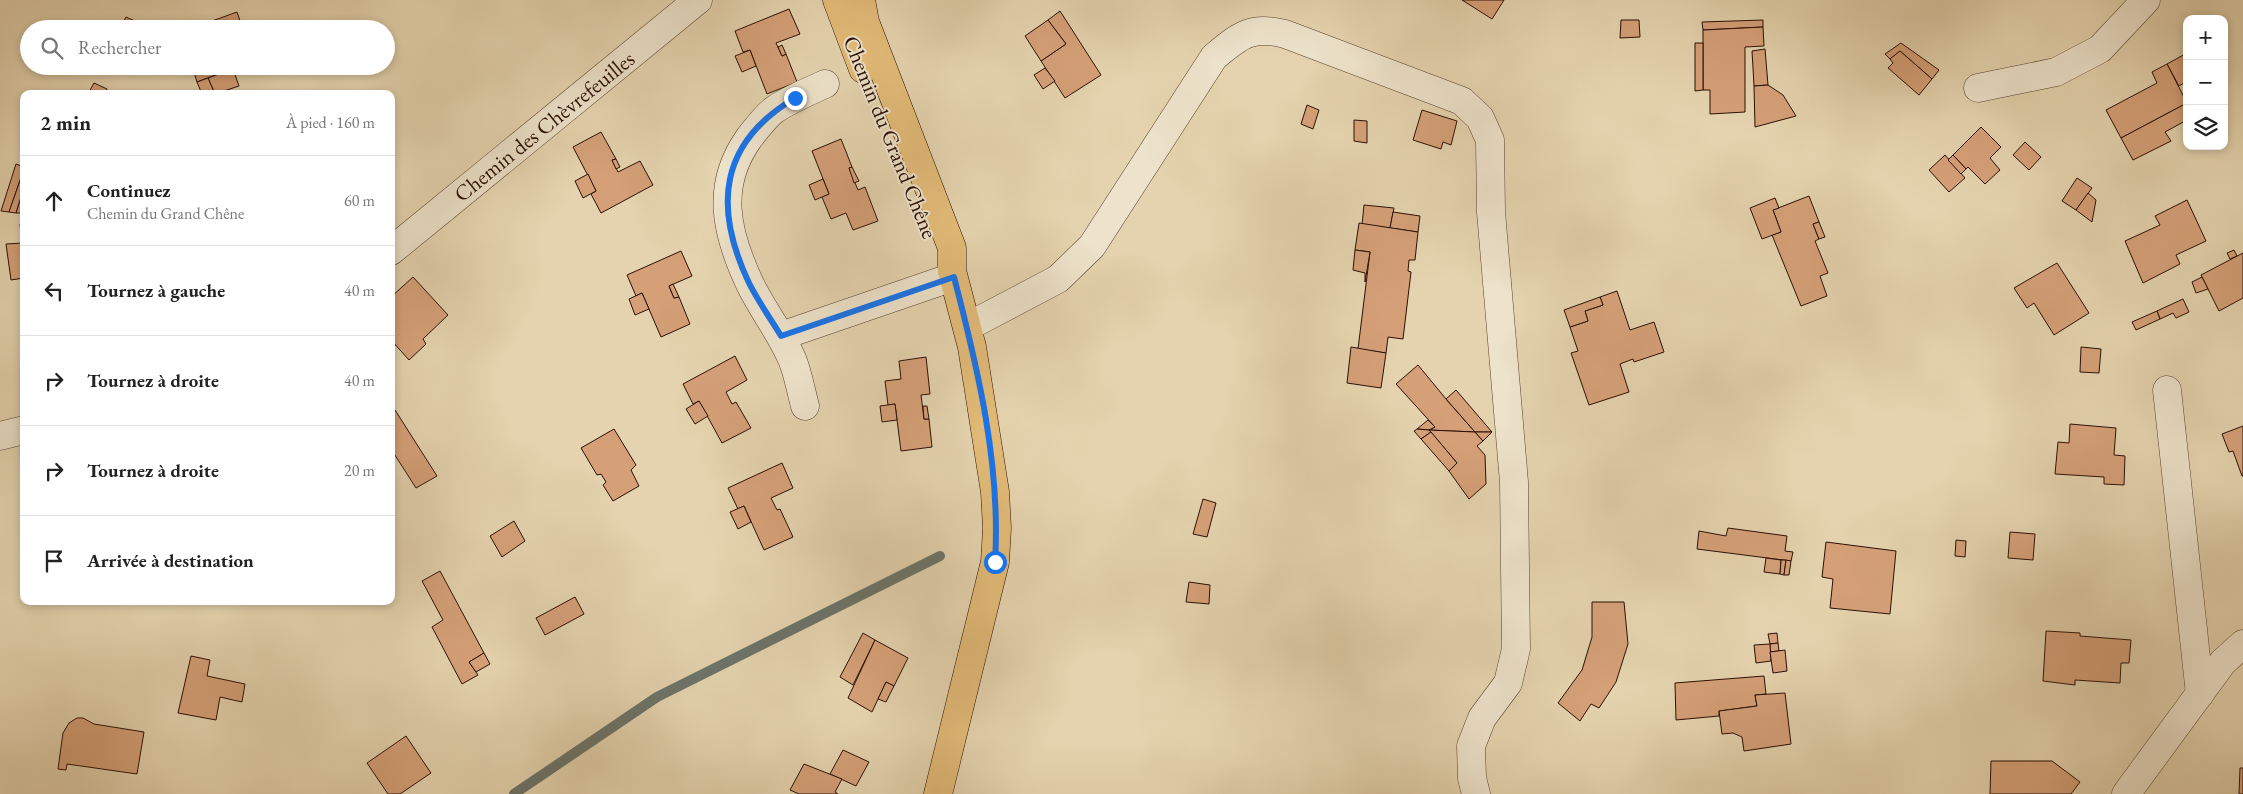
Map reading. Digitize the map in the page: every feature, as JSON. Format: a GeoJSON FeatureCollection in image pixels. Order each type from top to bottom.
{"type":"FeatureCollection","features":[{"type":"Feature","properties":{"kind":"main road","name":"Chemin du Grand Chêne"},"geometry":{"type":"LineString","coordinates":[[837,0],[943,263],[953,274]]}},
{"type":"Feature","properties":{"kind":"main road","name":"Chemin du Grand Chêne"},"geometry":{"type":"LineString","coordinates":[[861,0],[865,22],[952,248],[953,274],[972,346],[995,492],[997,528],[995,562],[938,794]]}},
{"type":"Feature","properties":{"kind":"street","name":"Chemin des Chèvrefeuilles"},"geometry":{"type":"LineString","coordinates":[[395,248],[698,0]]}},
{"type":"Feature","properties":{"kind":"street"},"geometry":{"type":"LineString","coordinates":[[1978,88],[2056,72],[2100,49],[2146,0]]}},
{"type":"Feature","properties":{"kind":"street"},"geometry":{"type":"LineString","coordinates":[[967,327],[1058,279],[1092,246],[1214,57],[1238,37],[1266,29],[1285,34],[1462,101],[1480,118],[1490,140],[1491,212],[1514,482],[1516,649],[1508,683],[1482,718],[1470,746],[1472,778],[1476,794]]}},
{"type":"Feature","properties":{"kind":"street"},"geometry":{"type":"LineString","coordinates":[[805,406],[793,360],[749,283],[733,239],[726,204],[730,174],[736,156],[772,111],[825,84]]}},
{"type":"Feature","properties":{"kind":"street"},"geometry":{"type":"LineString","coordinates":[[781,336],[953,274]]}},
{"type":"Feature","properties":{"kind":"street"},"geometry":{"type":"LineString","coordinates":[[2167,390],[2200,694]]}},
{"type":"Feature","properties":{"kind":"street"},"geometry":{"type":"LineString","coordinates":[[0,436],[20,431]]}},
{"type":"Feature","properties":{"kind":"street"},"geometry":{"type":"LineString","coordinates":[[2126,794],[2223,662],[2243,644]]}},
{"type":"Feature","properties":{"kind":"building"},"geometry":{"type":"Polygon","coordinates":[[[1462,0],[1504,0],[1492,19],[1462,0]]]}},
{"type":"Feature","properties":{"kind":"building"},"geometry":{"type":"Polygon","coordinates":[[[789,9],[800,34],[776,43],[782,56],[786,54],[797,82],[767,94],[750,50],[743,52],[735,31],[789,9]]]}},
{"type":"Feature","properties":{"kind":"building"},"geometry":{"type":"Polygon","coordinates":[[[1060,11],[1101,75],[1065,98],[1041,61],[1066,44],[1048,20],[1060,11]]]}},
{"type":"Feature","properties":{"kind":"building"},"geometry":{"type":"Polygon","coordinates":[[[237,12],[240,20],[215,20],[237,12]]]}},
{"type":"Feature","properties":{"kind":"building"},"geometry":{"type":"Polygon","coordinates":[[[1048,20],[1066,44],[1041,61],[1025,36],[1048,20]]]}},
{"type":"Feature","properties":{"kind":"building"},"geometry":{"type":"Polygon","coordinates":[[[1621,20],[1639,20],[1640,37],[1620,38],[1621,20]]]}},
{"type":"Feature","properties":{"kind":"building"},"geometry":{"type":"Polygon","coordinates":[[[1763,20],[1763,27],[1703,30],[1702,22],[1763,20]]]}},
{"type":"Feature","properties":{"kind":"building"},"geometry":{"type":"Polygon","coordinates":[[[1763,27],[1764,46],[1745,47],[1745,112],[1710,114],[1710,90],[1703,90],[1703,30],[1763,27]]]}},
{"type":"Feature","properties":{"kind":"building"},"geometry":{"type":"Polygon","coordinates":[[[1695,43],[1703,43],[1703,90],[1695,91],[1695,43]]]}},
{"type":"Feature","properties":{"kind":"building"},"geometry":{"type":"Polygon","coordinates":[[[1901,43],[1939,70],[1932,79],[1900,51],[1890,59],[1885,54],[1901,43]]]}},
{"type":"Feature","properties":{"kind":"building"},"geometry":{"type":"Polygon","coordinates":[[[782,45],[786,54],[782,56],[778,47],[782,45]]]}},
{"type":"Feature","properties":{"kind":"building"},"geometry":{"type":"Polygon","coordinates":[[[1765,49],[1768,85],[1754,86],[1752,51],[1765,49]]]}},
{"type":"Feature","properties":{"kind":"building"},"geometry":{"type":"Polygon","coordinates":[[[750,50],[756,66],[742,72],[735,56],[750,50]]]}},
{"type":"Feature","properties":{"kind":"building"},"geometry":{"type":"Polygon","coordinates":[[[1900,51],[1932,79],[1919,95],[1888,68],[1893,63],[1890,59],[1900,51]]]}},
{"type":"Feature","properties":{"kind":"building"},"geometry":{"type":"Polygon","coordinates":[[[2183,55],[2183,84],[2179,86],[2167,64],[2183,55]]]}},
{"type":"Feature","properties":{"kind":"building"},"geometry":{"type":"Polygon","coordinates":[[[2167,64],[2183,95],[2183,105],[2121,138],[2106,110],[2157,83],[2152,72],[2167,64]]]}},
{"type":"Feature","properties":{"kind":"building"},"geometry":{"type":"Polygon","coordinates":[[[1045,68],[1055,81],[1043,89],[1034,75],[1045,68]]]}},
{"type":"Feature","properties":{"kind":"building"},"geometry":{"type":"Polygon","coordinates":[[[195,75],[215,75],[197,82],[195,75]]]}},
{"type":"Feature","properties":{"kind":"building"},"geometry":{"type":"Polygon","coordinates":[[[216,75],[235,75],[239,86],[227,90],[213,90],[208,78],[216,75]]]}},
{"type":"Feature","properties":{"kind":"building"},"geometry":{"type":"Polygon","coordinates":[[[208,78],[213,90],[200,90],[197,82],[208,78]]]}},
{"type":"Feature","properties":{"kind":"building"},"geometry":{"type":"Polygon","coordinates":[[[94,83],[107,89],[107,90],[90,90],[94,83]]]}},
{"type":"Feature","properties":{"kind":"building"},"geometry":{"type":"Polygon","coordinates":[[[1768,85],[1783,95],[1796,116],[1755,127],[1754,86],[1768,85]]]}},
{"type":"Feature","properties":{"kind":"building"},"geometry":{"type":"Polygon","coordinates":[[[1307,105],[1319,110],[1313,129],[1301,124],[1307,105]]]}},
{"type":"Feature","properties":{"kind":"building"},"geometry":{"type":"Polygon","coordinates":[[[2183,105],[2183,122],[2165,132],[2171,141],[2133,160],[2121,138],[2183,105]]]}},
{"type":"Feature","properties":{"kind":"building"},"geometry":{"type":"Polygon","coordinates":[[[1422,110],[1457,121],[1451,145],[1443,142],[1441,149],[1413,140],[1422,110]]]}},
{"type":"Feature","properties":{"kind":"building"},"geometry":{"type":"Polygon","coordinates":[[[1354,120],[1367,121],[1367,143],[1354,141],[1354,120]]]}},
{"type":"Feature","properties":{"kind":"building"},"geometry":{"type":"Polygon","coordinates":[[[1981,127],[2001,147],[1990,158],[2000,170],[1985,184],[1968,167],[1966,169],[1953,155],[1981,127]]]}},
{"type":"Feature","properties":{"kind":"building"},"geometry":{"type":"Polygon","coordinates":[[[601,132],[616,159],[612,160],[618,172],[640,161],[653,185],[601,213],[591,194],[596,191],[573,147],[601,132]]]}},
{"type":"Feature","properties":{"kind":"building"},"geometry":{"type":"Polygon","coordinates":[[[841,139],[852,167],[849,168],[858,190],[865,187],[878,221],[853,230],[846,213],[831,219],[822,197],[829,194],[812,151],[841,139]]]}},
{"type":"Feature","properties":{"kind":"building"},"geometry":{"type":"Polygon","coordinates":[[[2025,142],[2041,157],[2029,170],[2013,155],[2025,142]]]}},
{"type":"Feature","properties":{"kind":"building"},"geometry":{"type":"Polygon","coordinates":[[[1945,155],[1965,178],[1949,192],[1929,170],[1945,155]]]}},
{"type":"Feature","properties":{"kind":"building"},"geometry":{"type":"Polygon","coordinates":[[[1953,155],[1966,169],[1961,174],[1948,160],[1953,155]]]}},
{"type":"Feature","properties":{"kind":"building"},"geometry":{"type":"Polygon","coordinates":[[[616,159],[620,167],[616,169],[612,160],[616,159]]]}},
{"type":"Feature","properties":{"kind":"building"},"geometry":{"type":"Polygon","coordinates":[[[16,164],[20,166],[20,180],[9,212],[1,211],[16,164]]]}},
{"type":"Feature","properties":{"kind":"building"},"geometry":{"type":"Polygon","coordinates":[[[852,167],[859,181],[854,183],[849,168],[852,167]]]}},
{"type":"Feature","properties":{"kind":"building"},"geometry":{"type":"Polygon","coordinates":[[[588,174],[596,191],[583,198],[575,181],[588,174]]]}},
{"type":"Feature","properties":{"kind":"building"},"geometry":{"type":"Polygon","coordinates":[[[2077,178],[2092,188],[2076,210],[2062,201],[2077,178]]]}},
{"type":"Feature","properties":{"kind":"building"},"geometry":{"type":"Polygon","coordinates":[[[823,179],[829,194],[815,200],[809,185],[823,179]]]}},
{"type":"Feature","properties":{"kind":"building"},"geometry":{"type":"Polygon","coordinates":[[[20,180],[20,200],[16,213],[9,212],[20,180]]]}},
{"type":"Feature","properties":{"kind":"building"},"geometry":{"type":"Polygon","coordinates":[[[2088,193],[2096,200],[2092,222],[2076,210],[2088,193]]]}},
{"type":"Feature","properties":{"kind":"building"},"geometry":{"type":"Polygon","coordinates":[[[1809,196],[1819,222],[1813,224],[1819,239],[1815,241],[1828,273],[1820,276],[1827,296],[1801,306],[1772,235],[1781,232],[1773,210],[1809,196]]]}},
{"type":"Feature","properties":{"kind":"building"},"geometry":{"type":"Polygon","coordinates":[[[1775,198],[1779,208],[1773,210],[1781,232],[1762,239],[1750,208],[1775,198]]]}},
{"type":"Feature","properties":{"kind":"building"},"geometry":{"type":"Polygon","coordinates":[[[20,200],[20,213],[16,213],[20,200]]]}},
{"type":"Feature","properties":{"kind":"building"},"geometry":{"type":"Polygon","coordinates":[[[2187,200],[2206,241],[2176,255],[2180,264],[2143,283],[2125,241],[2160,225],[2155,216],[2187,200]]]}},
{"type":"Feature","properties":{"kind":"building"},"geometry":{"type":"Polygon","coordinates":[[[1364,205],[1394,208],[1390,228],[1362,225],[1364,205]]]}},
{"type":"Feature","properties":{"kind":"building"},"geometry":{"type":"Polygon","coordinates":[[[1393,212],[1420,216],[1418,232],[1390,228],[1393,212]]]}},
{"type":"Feature","properties":{"kind":"building"},"geometry":{"type":"Polygon","coordinates":[[[1819,222],[1825,237],[1819,239],[1813,224],[1819,222]]]}},
{"type":"Feature","properties":{"kind":"building"},"geometry":{"type":"Polygon","coordinates":[[[1359,223],[1418,232],[1415,260],[1409,260],[1408,271],[1411,272],[1403,339],[1388,337],[1386,353],[1358,349],[1370,252],[1355,250],[1359,223]]]}},
{"type":"Feature","properties":{"kind":"building"},"geometry":{"type":"Polygon","coordinates":[[[20,243],[20,279],[11,280],[6,244],[20,243]]]}},
{"type":"Feature","properties":{"kind":"building"},"geometry":{"type":"Polygon","coordinates":[[[1355,250],[1370,252],[1365,282],[1365,273],[1353,270],[1355,250]]]}},
{"type":"Feature","properties":{"kind":"building"},"geometry":{"type":"Polygon","coordinates":[[[2234,250],[2237,256],[2230,259],[2227,253],[2234,250]]]}},
{"type":"Feature","properties":{"kind":"building"},"geometry":{"type":"Polygon","coordinates":[[[681,251],[692,276],[669,286],[674,298],[679,297],[690,324],[661,337],[642,293],[636,296],[627,275],[681,251]]]}},
{"type":"Feature","properties":{"kind":"building"},"geometry":{"type":"Polygon","coordinates":[[[2243,253],[2243,298],[2219,311],[2201,275],[2243,253]]]}},
{"type":"Feature","properties":{"kind":"building"},"geometry":{"type":"Polygon","coordinates":[[[2057,263],[2089,313],[2054,335],[2034,303],[2027,308],[2014,288],[2057,263]]]}},
{"type":"Feature","properties":{"kind":"building"},"geometry":{"type":"Polygon","coordinates":[[[413,277],[448,315],[423,339],[426,344],[409,360],[395,344],[395,293],[413,277]]]}},
{"type":"Feature","properties":{"kind":"building"},"geometry":{"type":"Polygon","coordinates":[[[2202,277],[2208,289],[2196,293],[2192,282],[2202,277]]]}},
{"type":"Feature","properties":{"kind":"building"},"geometry":{"type":"Polygon","coordinates":[[[673,284],[679,297],[674,298],[669,286],[673,284]]]}},
{"type":"Feature","properties":{"kind":"building"},"geometry":{"type":"Polygon","coordinates":[[[1617,291],[1630,330],[1654,322],[1664,352],[1634,362],[1633,359],[1620,364],[1629,392],[1589,405],[1571,353],[1578,351],[1570,327],[1588,321],[1585,311],[1603,305],[1600,297],[1617,291]]]}},
{"type":"Feature","properties":{"kind":"building"},"geometry":{"type":"Polygon","coordinates":[[[642,293],[649,309],[635,315],[629,299],[642,293]]]}},
{"type":"Feature","properties":{"kind":"building"},"geometry":{"type":"Polygon","coordinates":[[[1600,297],[1603,305],[1585,311],[1588,321],[1570,327],[1564,310],[1600,297]]]}},
{"type":"Feature","properties":{"kind":"building"},"geometry":{"type":"Polygon","coordinates":[[[2183,299],[2189,312],[2176,318],[2173,313],[2160,319],[2157,311],[2183,299]]]}},
{"type":"Feature","properties":{"kind":"building"},"geometry":{"type":"Polygon","coordinates":[[[2157,311],[2160,319],[2136,330],[2132,322],[2157,311]]]}},
{"type":"Feature","properties":{"kind":"building"},"geometry":{"type":"Polygon","coordinates":[[[1351,347],[1386,353],[1381,388],[1347,383],[1351,347]]]}},
{"type":"Feature","properties":{"kind":"building"},"geometry":{"type":"Polygon","coordinates":[[[2081,347],[2101,349],[2099,373],[2080,372],[2081,347]]]}},
{"type":"Feature","properties":{"kind":"building"},"geometry":{"type":"Polygon","coordinates":[[[735,356],[747,380],[726,392],[732,404],[736,402],[751,428],[722,443],[699,401],[693,404],[683,384],[735,356]]]}},
{"type":"Feature","properties":{"kind":"building"},"geometry":{"type":"Polygon","coordinates":[[[926,357],[930,394],[921,395],[924,419],[929,419],[932,447],[901,451],[895,404],[888,405],[885,381],[901,379],[899,361],[926,357]]]}},
{"type":"Feature","properties":{"kind":"building"},"geometry":{"type":"Polygon","coordinates":[[[1418,365],[1475,432],[1429,430],[1435,427],[1396,384],[1418,365]]]}},
{"type":"Feature","properties":{"kind":"building"},"geometry":{"type":"Polygon","coordinates":[[[1456,390],[1492,432],[1475,432],[1446,399],[1456,390]]]}},
{"type":"Feature","properties":{"kind":"building"},"geometry":{"type":"Polygon","coordinates":[[[699,401],[708,416],[695,424],[686,409],[699,401]]]}},
{"type":"Feature","properties":{"kind":"building"},"geometry":{"type":"Polygon","coordinates":[[[895,404],[897,420],[882,422],[880,406],[895,404]]]}},
{"type":"Feature","properties":{"kind":"building"},"geometry":{"type":"Polygon","coordinates":[[[923,406],[927,406],[929,419],[924,419],[923,406]]]}},
{"type":"Feature","properties":{"kind":"building"},"geometry":{"type":"Polygon","coordinates":[[[395,410],[437,476],[416,488],[395,455],[395,410]]]}},
{"type":"Feature","properties":{"kind":"building"},"geometry":{"type":"Polygon","coordinates":[[[1428,420],[1435,427],[1429,430],[1417,429],[1428,420]]]}},
{"type":"Feature","properties":{"kind":"building"},"geometry":{"type":"Polygon","coordinates":[[[2070,424],[2116,428],[2114,455],[2125,456],[2124,485],[2104,484],[2104,477],[2055,474],[2058,442],[2069,443],[2070,424]]]}},
{"type":"Feature","properties":{"kind":"building"},"geometry":{"type":"Polygon","coordinates":[[[2243,426],[2242,476],[2233,451],[2229,452],[2222,434],[2243,426]]]}},
{"type":"Feature","properties":{"kind":"building"},"geometry":{"type":"Polygon","coordinates":[[[614,429],[636,465],[631,470],[639,486],[613,501],[603,485],[606,482],[601,474],[597,475],[581,448],[614,429]]]}},
{"type":"Feature","properties":{"kind":"building"},"geometry":{"type":"Polygon","coordinates":[[[1417,429],[1429,430],[1431,432],[1421,439],[1414,431],[1417,429]]]}},
{"type":"Feature","properties":{"kind":"building"},"geometry":{"type":"Polygon","coordinates":[[[1429,430],[1475,432],[1483,441],[1477,446],[1485,455],[1486,484],[1469,499],[1449,471],[1457,463],[1429,430]]]}},
{"type":"Feature","properties":{"kind":"building"},"geometry":{"type":"Polygon","coordinates":[[[1431,432],[1457,463],[1449,471],[1421,439],[1431,432]]]}},
{"type":"Feature","properties":{"kind":"building"},"geometry":{"type":"Polygon","coordinates":[[[1475,432],[1492,432],[1483,441],[1475,432]]]}},
{"type":"Feature","properties":{"kind":"building"},"geometry":{"type":"Polygon","coordinates":[[[782,463],[793,488],[771,498],[777,510],[780,509],[793,537],[764,550],[744,506],[738,509],[728,488],[782,463]]]}},
{"type":"Feature","properties":{"kind":"building"},"geometry":{"type":"Polygon","coordinates":[[[1203,499],[1216,503],[1207,537],[1193,534],[1203,499]]]}},
{"type":"Feature","properties":{"kind":"building"},"geometry":{"type":"Polygon","coordinates":[[[744,506],[751,522],[738,529],[730,512],[744,506]]]}},
{"type":"Feature","properties":{"kind":"building"},"geometry":{"type":"Polygon","coordinates":[[[514,521],[525,541],[502,557],[490,536],[514,521]]]}},
{"type":"Feature","properties":{"kind":"building"},"geometry":{"type":"Polygon","coordinates":[[[1728,528],[1787,536],[1785,551],[1793,552],[1791,561],[1697,549],[1699,531],[1726,536],[1728,528]]]}},
{"type":"Feature","properties":{"kind":"building"},"geometry":{"type":"Polygon","coordinates":[[[2010,532],[2035,534],[2033,560],[2008,558],[2010,532]]]}},
{"type":"Feature","properties":{"kind":"building"},"geometry":{"type":"Polygon","coordinates":[[[1956,540],[1966,541],[1965,557],[1955,556],[1956,540]]]}},
{"type":"Feature","properties":{"kind":"building"},"geometry":{"type":"Polygon","coordinates":[[[1826,542],[1896,551],[1890,614],[1830,608],[1833,579],[1822,577],[1826,542]]]}},
{"type":"Feature","properties":{"kind":"building"},"geometry":{"type":"Polygon","coordinates":[[[1766,558],[1781,560],[1780,574],[1764,572],[1766,558]]]}},
{"type":"Feature","properties":{"kind":"building"},"geometry":{"type":"Polygon","coordinates":[[[1781,560],[1786,560],[1784,575],[1780,574],[1781,560]]]}},
{"type":"Feature","properties":{"kind":"building"},"geometry":{"type":"Polygon","coordinates":[[[1786,560],[1791,561],[1789,575],[1784,575],[1786,560]]]}},
{"type":"Feature","properties":{"kind":"building"},"geometry":{"type":"Polygon","coordinates":[[[440,571],[484,653],[469,662],[478,675],[462,684],[432,627],[443,620],[422,581],[440,571]]]}},
{"type":"Feature","properties":{"kind":"building"},"geometry":{"type":"Polygon","coordinates":[[[1189,582],[1210,585],[1209,604],[1186,602],[1189,582]]]}},
{"type":"Feature","properties":{"kind":"building"},"geometry":{"type":"Polygon","coordinates":[[[575,597],[584,614],[545,635],[536,618],[575,597]]]}},
{"type":"Feature","properties":{"kind":"building"},"geometry":{"type":"Polygon","coordinates":[[[1592,602],[1624,602],[1628,644],[1616,682],[1599,708],[1591,704],[1580,721],[1558,703],[1582,670],[1592,637],[1592,602]]]}},
{"type":"Feature","properties":{"kind":"building"},"geometry":{"type":"Polygon","coordinates":[[[2046,631],[2080,633],[2080,636],[2131,640],[2129,663],[2121,663],[2120,683],[2075,680],[2075,685],[2043,681],[2046,631]]]}},
{"type":"Feature","properties":{"kind":"building"},"geometry":{"type":"Polygon","coordinates":[[[863,633],[875,640],[853,685],[840,677],[863,633]]]}},
{"type":"Feature","properties":{"kind":"building"},"geometry":{"type":"Polygon","coordinates":[[[1777,633],[1778,643],[1770,644],[1768,634],[1777,633]]]}},
{"type":"Feature","properties":{"kind":"building"},"geometry":{"type":"Polygon","coordinates":[[[875,640],[908,658],[894,686],[886,682],[872,712],[848,698],[875,640]]]}},
{"type":"Feature","properties":{"kind":"building"},"geometry":{"type":"Polygon","coordinates":[[[1778,643],[1779,651],[1770,652],[1770,644],[1778,643]]]}},
{"type":"Feature","properties":{"kind":"building"},"geometry":{"type":"Polygon","coordinates":[[[1770,644],[1771,661],[1756,663],[1754,645],[1770,644]]]}},
{"type":"Feature","properties":{"kind":"building"},"geometry":{"type":"Polygon","coordinates":[[[1785,650],[1787,671],[1773,673],[1770,652],[1785,650]]]}},
{"type":"Feature","properties":{"kind":"building"},"geometry":{"type":"Polygon","coordinates":[[[484,653],[490,664],[476,672],[469,662],[484,653]]]}},
{"type":"Feature","properties":{"kind":"building"},"geometry":{"type":"Polygon","coordinates":[[[191,656],[210,660],[207,676],[245,684],[242,702],[220,697],[216,720],[178,713],[191,656]]]}},
{"type":"Feature","properties":{"kind":"building"},"geometry":{"type":"Polygon","coordinates":[[[1764,676],[1766,694],[1755,695],[1757,706],[1719,711],[1719,716],[1676,720],[1675,683],[1764,676]]]}},
{"type":"Feature","properties":{"kind":"building"},"geometry":{"type":"Polygon","coordinates":[[[886,682],[894,686],[886,702],[878,699],[886,682]]]}},
{"type":"Feature","properties":{"kind":"building"},"geometry":{"type":"Polygon","coordinates":[[[1785,693],[1791,744],[1744,751],[1742,737],[1733,733],[1722,734],[1719,711],[1757,706],[1755,695],[1785,693]]]}},
{"type":"Feature","properties":{"kind":"building"},"geometry":{"type":"Polygon","coordinates":[[[77,718],[83,718],[94,724],[144,732],[137,774],[67,764],[66,770],[58,769],[63,733],[69,723],[77,718]]]}},
{"type":"Feature","properties":{"kind":"building"},"geometry":{"type":"Polygon","coordinates":[[[406,736],[431,773],[400,794],[388,794],[367,763],[406,736]]]}},
{"type":"Feature","properties":{"kind":"building"},"geometry":{"type":"Polygon","coordinates":[[[843,750],[869,762],[856,786],[830,774],[843,750]]]}},
{"type":"Feature","properties":{"kind":"building"},"geometry":{"type":"Polygon","coordinates":[[[1991,761],[2052,761],[2080,782],[2071,794],[1990,794],[1991,761]]]}},
{"type":"Feature","properties":{"kind":"building"},"geometry":{"type":"Polygon","coordinates":[[[804,764],[842,779],[835,792],[838,794],[799,794],[790,790],[804,764]]]}},
{"type":"Feature","properties":{"kind":"building"},"geometry":{"type":"Polygon","coordinates":[[[2240,768],[2243,768],[2243,794],[2239,794],[2240,768]]]}},
{"type":"Feature","properties":{"kind":"waterway"},"geometry":{"type":"LineString","coordinates":[[514,794],[657,697],[940,556]]}},
{"type":"Feature","properties":{"kind":"route"},"geometry":{"type":"LineString","coordinates":[[795,98],[772,111],[752,134],[736,156],[730,174],[726,204],[733,239],[749,283],[781,336],[954,277],[972,346],[995,492],[997,528],[995,562]]}}]}
